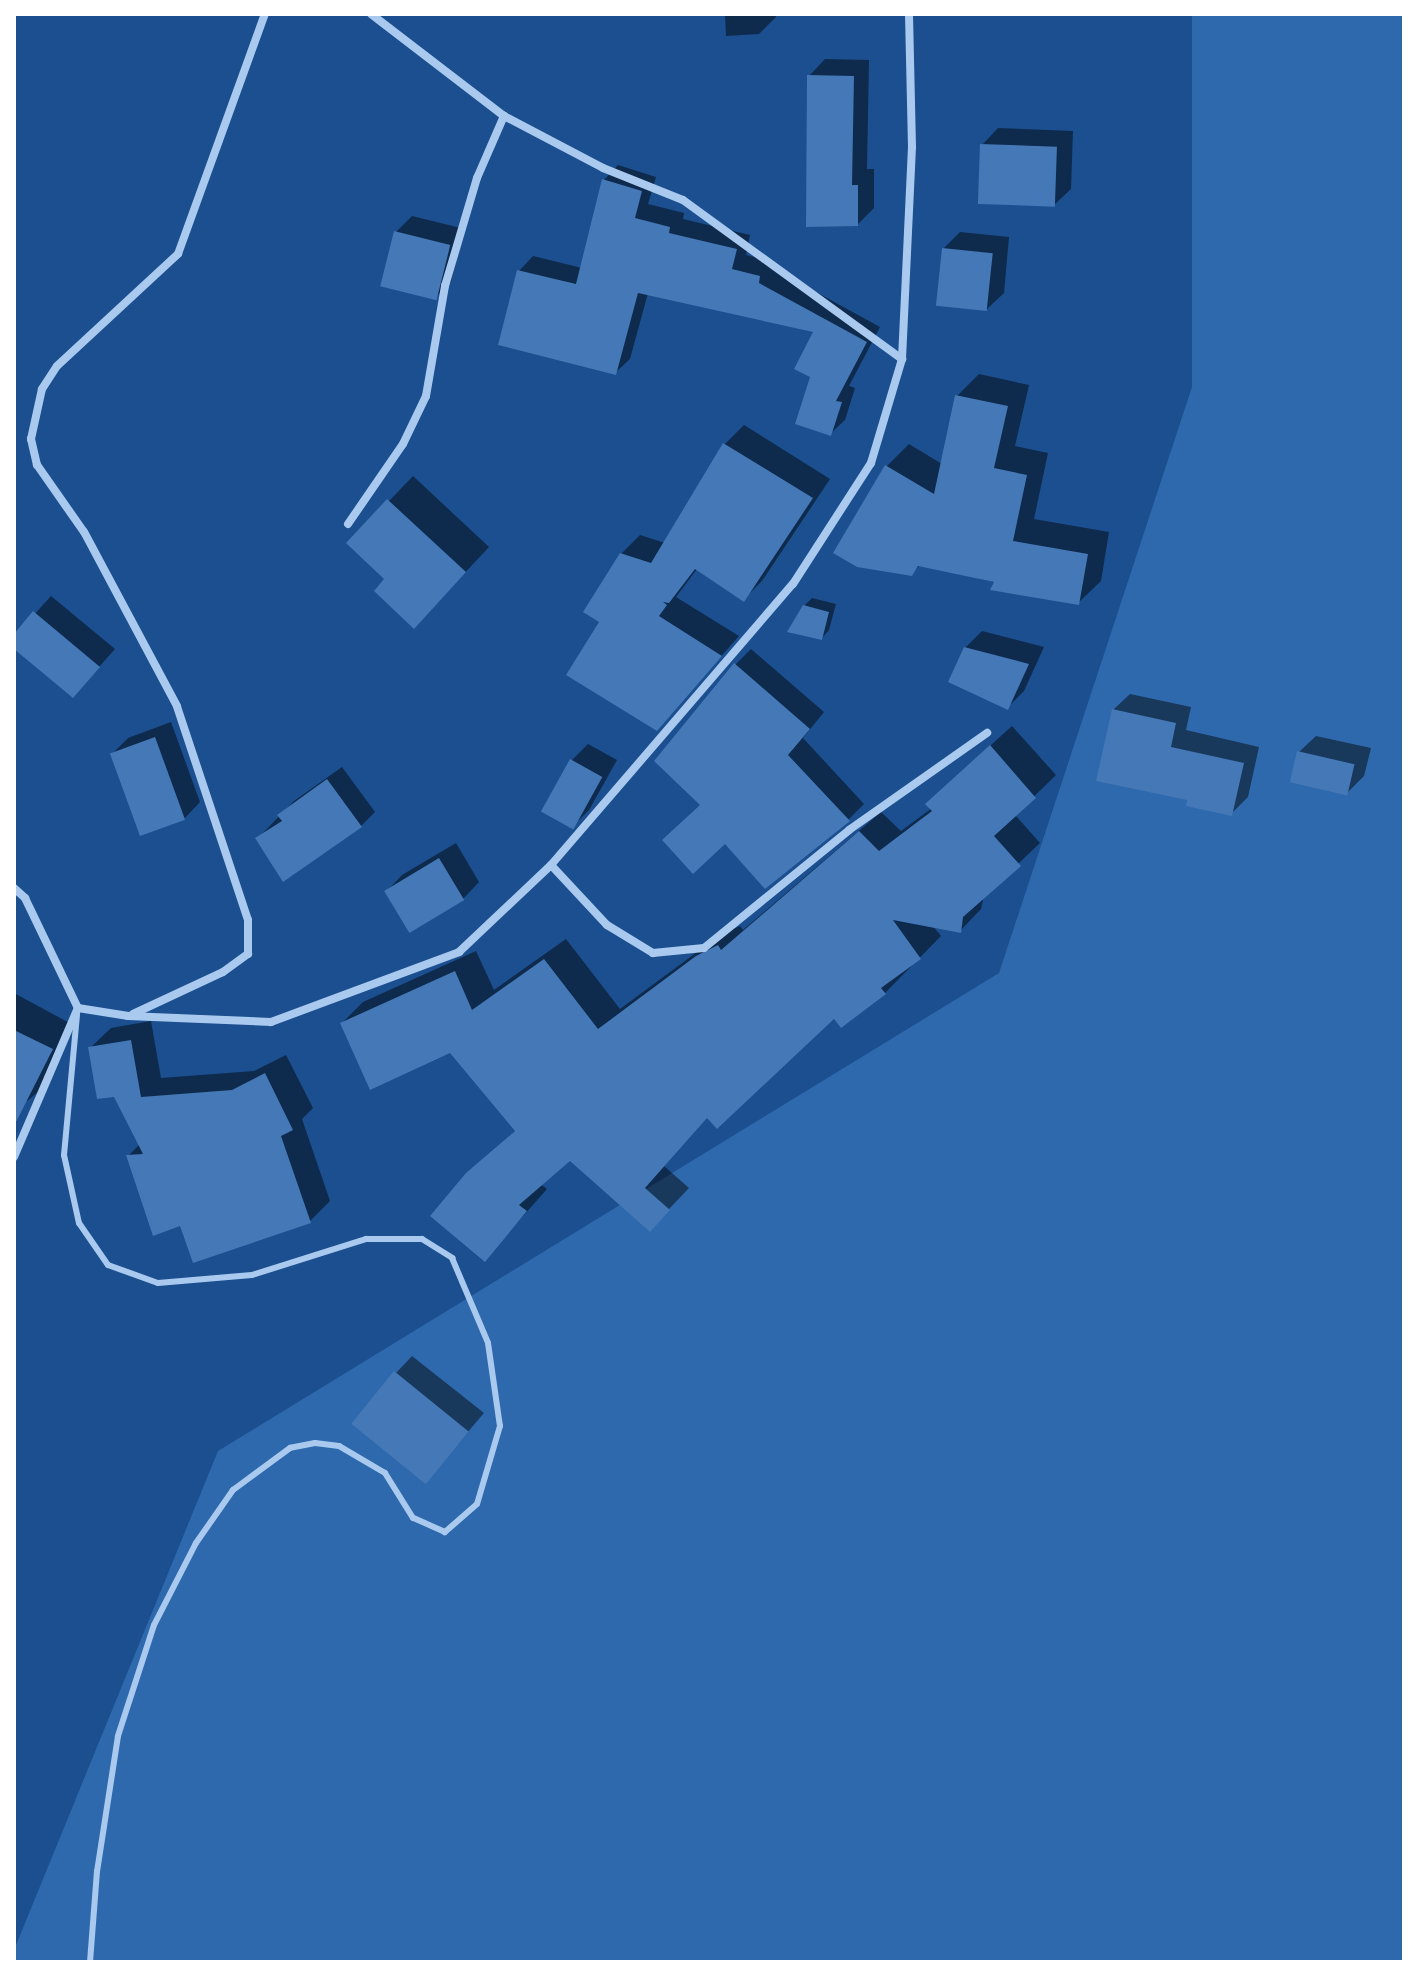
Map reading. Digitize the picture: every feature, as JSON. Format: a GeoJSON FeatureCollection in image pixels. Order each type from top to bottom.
{"type":"FeatureCollection","features":[{"type":"Feature","properties":{"kind":"street"},"geometry":{"type":"LineString","coordinates":[[128,1016],[223,972],[248,954],[248,920],[177,706],[84,532],[37,465],[31,439],[42,389],[57,366],[178,254],[265,14]]}},
{"type":"Feature","properties":{"kind":"street"},"geometry":{"type":"LineString","coordinates":[[371,14],[504,116],[603,168],[683,200],[902,359]]}},
{"type":"Feature","properties":{"kind":"street"},"geometry":{"type":"LineString","coordinates":[[78,1008],[128,1016],[271,1022],[459,952],[551,865],[793,584],[871,463],[902,359],[912,147],[909,14]]}},
{"type":"Feature","properties":{"kind":"street"},"geometry":{"type":"LineString","coordinates":[[348,524],[403,444],[426,396],[449,272],[477,178],[504,116]]}},
{"type":"Feature","properties":{"kind":"street"},"geometry":{"type":"LineString","coordinates":[[551,865],[607,925],[653,953],[704,948],[849,830],[987,733]]}},
{"type":"Feature","properties":{"kind":"street"},"geometry":{"type":"LineString","coordinates":[[14,888],[25,898],[78,1008],[14,1157]]}},
{"type":"Feature","properties":{"kind":"lane"},"geometry":{"type":"LineString","coordinates":[[78,1008],[64,1155],[79,1223],[108,1265],[158,1283],[252,1275],[366,1239],[422,1239],[452,1258],[482,1329],[500,1426],[477,1504],[445,1532],[413,1518],[385,1473],[339,1446],[315,1443],[290,1448],[233,1490],[196,1543],[154,1625],[118,1736],[97,1871],[90,1962]]}},
{"type":"Feature","properties":{"kind":"shaded area"},"geometry":{"type":"Polygon","coordinates":[[[1192,14],[1404,14],[1404,1962],[14,1962],[14,1950],[218,1451],[999,973],[1192,387],[1192,14]]]}},
{"type":"Feature","properties":{"kind":"building"},"geometry":{"type":"Polygon","coordinates":[[[807,75],[854,76],[852,185],[858,185],[858,226],[806,227],[807,75]]]}},
{"type":"Feature","properties":{"kind":"building"},"geometry":{"type":"Polygon","coordinates":[[[980,144],[1057,147],[1055,207],[978,204],[980,144]]]}},
{"type":"Feature","properties":{"kind":"building"},"geometry":{"type":"Polygon","coordinates":[[[602,179],[642,191],[635,218],[670,227],[669,233],[737,249],[732,269],[760,276],[759,283],[867,342],[836,401],[842,402],[831,436],[795,424],[810,377],[794,369],[813,332],[638,293],[616,375],[498,345],[517,270],[576,284],[602,179]]]}},
{"type":"Feature","properties":{"kind":"building"},"geometry":{"type":"Polygon","coordinates":[[[394,231],[450,245],[436,300],[380,286],[394,231]]]}},
{"type":"Feature","properties":{"kind":"building"},"geometry":{"type":"Polygon","coordinates":[[[942,248],[993,253],[987,311],[936,306],[942,248]]]}},
{"type":"Feature","properties":{"kind":"building"},"geometry":{"type":"Polygon","coordinates":[[[955,395],[1008,406],[994,468],[1027,475],[1013,541],[1088,554],[1079,605],[990,590],[994,582],[918,566],[912,576],[857,567],[833,553],[885,465],[934,494],[955,395]]]}},
{"type":"Feature","properties":{"kind":"building"},"geometry":{"type":"Polygon","coordinates":[[[723,443],[813,498],[744,602],[695,569],[669,603],[663,602],[667,605],[659,616],[722,656],[657,731],[566,675],[599,622],[583,612],[620,553],[651,563],[723,443]]]}},
{"type":"Feature","properties":{"kind":"building"},"geometry":{"type":"Polygon","coordinates":[[[387,499],[466,572],[414,629],[374,591],[384,579],[346,543],[387,499]]]}},
{"type":"Feature","properties":{"kind":"building"},"geometry":{"type":"Polygon","coordinates":[[[803,605],[829,612],[822,640],[787,632],[803,605]]]}},
{"type":"Feature","properties":{"kind":"building"},"geometry":{"type":"Polygon","coordinates":[[[33,611],[100,667],[73,698],[14,649],[14,634],[33,611]]]}},
{"type":"Feature","properties":{"kind":"building"},"geometry":{"type":"Polygon","coordinates":[[[964,647],[1029,664],[1008,710],[948,682],[964,647]]]}},
{"type":"Feature","properties":{"kind":"building"},"geometry":{"type":"Polygon","coordinates":[[[734,663],[810,729],[788,755],[850,821],[765,889],[725,844],[693,874],[662,840],[700,805],[654,761],[734,663]]]}},
{"type":"Feature","properties":{"kind":"building"},"geometry":{"type":"Polygon","coordinates":[[[1112,709],[1176,723],[1171,747],[1244,763],[1232,816],[1186,806],[1187,800],[1096,781],[1112,709]]]}},
{"type":"Feature","properties":{"kind":"building"},"geometry":{"type":"Polygon","coordinates":[[[155,737],[185,820],[140,836],[110,753],[155,737]]]}},
{"type":"Feature","properties":{"kind":"building"},"geometry":{"type":"Polygon","coordinates":[[[990,745],[1036,798],[994,836],[1021,866],[963,917],[961,933],[893,920],[921,959],[881,988],[886,994],[841,1028],[834,1019],[717,1129],[707,1118],[645,1188],[670,1210],[650,1232],[570,1161],[519,1205],[527,1211],[485,1262],[430,1216],[466,1173],[515,1131],[450,1053],[370,1090],[340,1023],[455,971],[472,1010],[544,959],[598,1029],[696,956],[718,945],[721,950],[859,831],[879,851],[932,811],[925,804],[990,745]]]}},
{"type":"Feature","properties":{"kind":"building"},"geometry":{"type":"Polygon","coordinates":[[[1297,751],[1354,764],[1347,795],[1290,782],[1297,751]]]}},
{"type":"Feature","properties":{"kind":"building"},"geometry":{"type":"Polygon","coordinates":[[[570,759],[602,777],[573,829],[541,811],[570,759]]]}},
{"type":"Feature","properties":{"kind":"building"},"geometry":{"type":"Polygon","coordinates":[[[327,779],[362,827],[283,882],[255,838],[282,821],[277,815],[327,779]]]}},
{"type":"Feature","properties":{"kind":"building"},"geometry":{"type":"Polygon","coordinates":[[[439,858],[464,900],[409,933],[384,891],[439,858]]]}},
{"type":"Feature","properties":{"kind":"building"},"geometry":{"type":"Polygon","coordinates":[[[14,1030],[53,1049],[14,1126],[14,1030]]]}},
{"type":"Feature","properties":{"kind":"building"},"geometry":{"type":"Polygon","coordinates":[[[131,1040],[141,1097],[232,1090],[265,1073],[293,1130],[281,1136],[311,1223],[193,1263],[180,1226],[153,1236],[126,1155],[143,1154],[114,1097],[97,1099],[88,1047],[131,1040]]]}},
{"type":"Feature","properties":{"kind":"building"},"geometry":{"type":"Polygon","coordinates":[[[394,1371],[469,1431],[426,1484],[351,1424],[394,1371]]]}}]}
